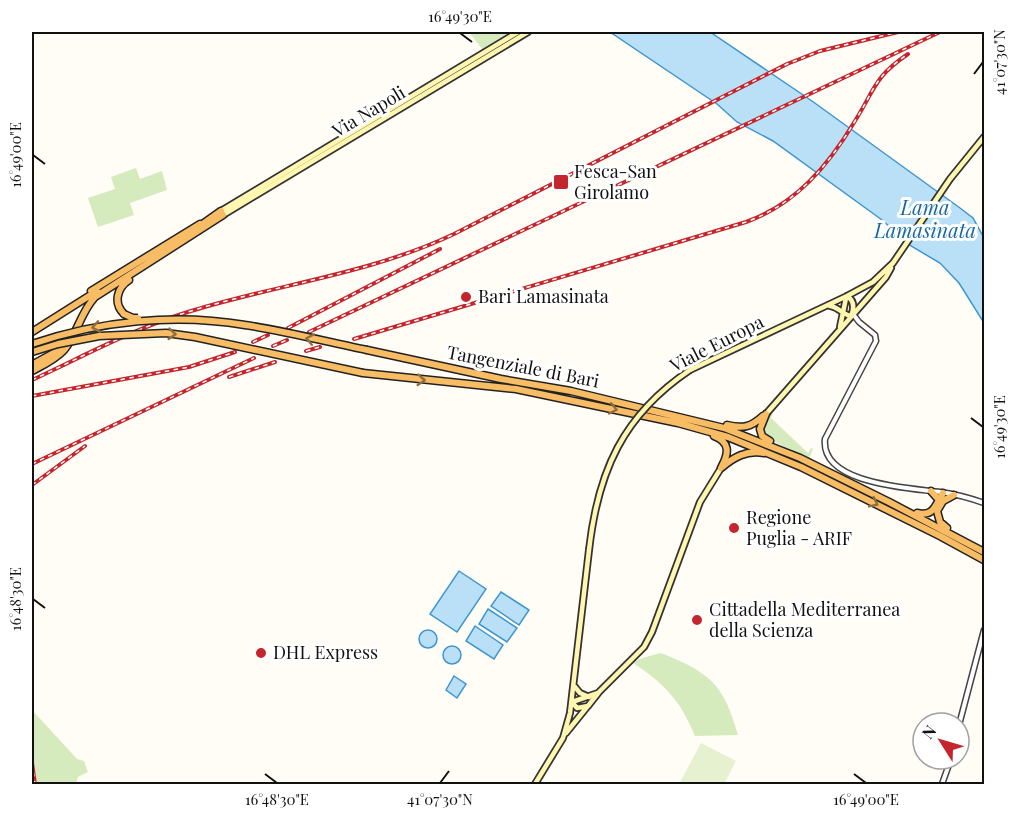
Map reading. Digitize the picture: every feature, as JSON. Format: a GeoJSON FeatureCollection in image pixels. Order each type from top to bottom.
{"type":"FeatureCollection","features":[{"type":"Feature","properties":{"kind":"highway"},"geometry":{"type":"LineString","coordinates":[[162,320],[156,317],[133,318],[124,314],[120,310],[117,299],[123,284],[188,244],[222,213]]}},
{"type":"Feature","properties":{"kind":"highway"},"geometry":{"type":"LineString","coordinates":[[32,330],[222,213]]}},
{"type":"Feature","properties":{"kind":"highway"},"geometry":{"type":"LineString","coordinates":[[32,370],[53,360],[64,350],[95,297],[222,213]]}},
{"type":"Feature","properties":{"kind":"highway","name":"Tangenziale di Bari"},"geometry":{"type":"LineString","coordinates":[[32,344],[93,328],[162,320],[245,324],[501,379],[571,391],[763,442],[821,468],[984,552]]}},
{"type":"Feature","properties":{"kind":"highway","name":"Tangenziale di Bari"},"geometry":{"type":"LineString","coordinates":[[32,352],[99,336],[146,333],[195,337],[363,373],[516,389],[704,426],[785,459],[961,547],[984,562]]}},
{"type":"Feature","properties":{"kind":"highway"},"geometry":{"type":"LineString","coordinates":[[32,366],[63,348],[99,336]]}},
{"type":"Feature","properties":{"kind":"highway"},"geometry":{"type":"LineString","coordinates":[[704,426],[741,429],[754,424],[766,414]]}},
{"type":"Feature","properties":{"kind":"highway"},"geometry":{"type":"LineString","coordinates":[[766,414],[760,429],[765,439],[807,458],[821,468]]}},
{"type":"Feature","properties":{"kind":"highway"},"geometry":{"type":"LineString","coordinates":[[704,426],[710,435],[723,440],[727,447],[727,455],[721,468]]}},
{"type":"Feature","properties":{"kind":"highway"},"geometry":{"type":"LineString","coordinates":[[721,468],[735,457],[752,452],[766,454],[780,460],[785,459]]}},
{"type":"Feature","properties":{"kind":"highway"},"geometry":{"type":"LineString","coordinates":[[931,491],[941,500]]}},
{"type":"Feature","properties":{"kind":"highway"},"geometry":{"type":"LineString","coordinates":[[942,493],[937,511],[938,519],[943,526],[959,538]]}},
{"type":"Feature","properties":{"kind":"highway"},"geometry":{"type":"LineString","coordinates":[[889,502],[923,515],[930,513],[941,500],[954,495]]}},
{"type":"Feature","properties":{"kind":"main road","name":"Via Napoli"},"geometry":{"type":"LineString","coordinates":[[222,213],[518,32]]}},
{"type":"Feature","properties":{"kind":"main road","name":"Via Napoli"},"geometry":{"type":"LineString","coordinates":[[222,213],[528,32]]}},
{"type":"Feature","properties":{"kind":"main road","name":"Viale Europa"},"geometry":{"type":"LineString","coordinates":[[536,784],[563,738],[570,713],[594,513],[603,478],[624,434],[651,401],[690,370],[873,282],[893,263],[941,192],[984,137]]}},
{"type":"Feature","properties":{"kind":"main road"},"geometry":{"type":"LineString","coordinates":[[766,414],[886,277],[893,263]]}},
{"type":"Feature","properties":{"kind":"main road"},"geometry":{"type":"LineString","coordinates":[[847,296],[854,305],[851,317]]}},
{"type":"Feature","properties":{"kind":"main road"},"geometry":{"type":"LineString","coordinates":[[839,329],[847,296]]}},
{"type":"Feature","properties":{"kind":"main road"},"geometry":{"type":"LineString","coordinates":[[827,306],[835,306],[851,317]]}},
{"type":"Feature","properties":{"kind":"main road"},"geometry":{"type":"LineString","coordinates":[[563,738],[599,692],[647,641],[700,502],[721,468]]}},
{"type":"Feature","properties":{"kind":"main road"},"geometry":{"type":"LineString","coordinates":[[574,687],[589,697]]}},
{"type":"Feature","properties":{"kind":"main road"},"geometry":{"type":"LineString","coordinates":[[586,709],[577,708],[572,702],[599,692]]}},
{"type":"Feature","properties":{"kind":"main road"},"geometry":{"type":"LineString","coordinates":[[570,713],[586,709]]}},
{"type":"Feature","properties":{"kind":"street"},"geometry":{"type":"LineString","coordinates":[[851,317],[875,335],[876,341],[825,439],[826,454],[837,466],[870,482],[954,495],[984,503]]}},
{"type":"Feature","properties":{"kind":"street"},"geometry":{"type":"LineString","coordinates":[[963,711],[984,630]]}},
{"type":"Feature","properties":{"kind":"green space"},"geometry":{"type":"Polygon","coordinates":[[[469,32],[510,32],[482,49],[469,32]]]}},
{"type":"Feature","properties":{"kind":"green space"},"geometry":{"type":"Polygon","coordinates":[[[136,168],[140,179],[162,171],[167,190],[130,203],[134,215],[98,227],[88,198],[115,189],[111,177],[136,168]]]}},
{"type":"Feature","properties":{"kind":"green space"},"geometry":{"type":"Polygon","coordinates":[[[771,413],[773,414],[771,418],[808,453],[811,448],[813,449],[809,458],[764,436],[762,429],[771,413]]]}},
{"type":"Feature","properties":{"kind":"green space"},"geometry":{"type":"Polygon","coordinates":[[[660,653],[695,668],[713,683],[730,710],[738,735],[695,736],[684,713],[670,694],[654,678],[633,663],[660,653]]]}},
{"type":"Feature","properties":{"kind":"green space"},"geometry":{"type":"Polygon","coordinates":[[[32,710],[77,759],[84,761],[88,772],[78,777],[76,784],[37,784],[32,756],[32,710]]]}},
{"type":"Feature","properties":{"kind":"green space"},"geometry":{"type":"Polygon","coordinates":[[[701,743],[736,761],[724,784],[679,784],[701,743]]]}},
{"type":"Feature","properties":{"kind":"water","name":"Lama Lamasinata"},"geometry":{"type":"Polygon","coordinates":[[[610,32],[710,32],[812,101],[973,218],[984,238],[984,323],[959,283],[940,263],[911,246],[882,220],[773,141],[737,122],[717,104],[610,32]]]}},
{"type":"Feature","properties":{"kind":"water"},"geometry":{"type":"Polygon","coordinates":[[[459,571],[486,589],[457,632],[430,614],[459,571]]]}},
{"type":"Feature","properties":{"kind":"water"},"geometry":{"type":"Polygon","coordinates":[[[501,592],[529,610],[519,625],[491,606],[501,592]]]}},
{"type":"Feature","properties":{"kind":"water"},"geometry":{"type":"Polygon","coordinates":[[[488,609],[517,628],[507,642],[479,624],[488,609]]]}},
{"type":"Feature","properties":{"kind":"water"},"geometry":{"type":"Polygon","coordinates":[[[475,626],[503,645],[494,659],[466,641],[475,626]]]}},
{"type":"Feature","properties":{"kind":"water"},"geometry":{"type":"Polygon","coordinates":[[[428,630],[434,633],[437,639],[434,645],[428,648],[422,645],[419,639],[422,633],[428,630]]]}},
{"type":"Feature","properties":{"kind":"water"},"geometry":{"type":"Polygon","coordinates":[[[452,646],[458,649],[461,655],[458,661],[452,664],[446,661],[443,655],[446,649],[452,646]]]}},
{"type":"Feature","properties":{"kind":"water"},"geometry":{"type":"Polygon","coordinates":[[[454,676],[466,684],[457,698],[446,690],[454,676]]]}},
{"type":"Feature","properties":{"kind":"railway"},"geometry":{"type":"LineString","coordinates":[[32,380],[170,318],[357,269],[422,248],[454,234],[787,64],[820,51],[898,32]]}},
{"type":"Feature","properties":{"kind":"railway"},"geometry":{"type":"LineString","coordinates":[[309,332],[940,32]]}},
{"type":"Feature","properties":{"kind":"railway"},"geometry":{"type":"LineString","coordinates":[[354,339],[746,222],[764,214],[795,194],[822,168],[845,138],[876,84],[888,70],[908,54]]}},
{"type":"Feature","properties":{"kind":"railway"},"geometry":{"type":"LineString","coordinates":[[288,328],[440,249]]}},
{"type":"Feature","properties":{"kind":"railway"},"geometry":{"type":"LineString","coordinates":[[253,342],[268,335]]}},
{"type":"Feature","properties":{"kind":"railway"},"geometry":{"type":"LineString","coordinates":[[273,346],[287,340]]}},
{"type":"Feature","properties":{"kind":"railway"},"geometry":{"type":"LineString","coordinates":[[306,351],[320,347]]}},
{"type":"Feature","properties":{"kind":"railway"},"geometry":{"type":"LineString","coordinates":[[32,396],[189,367],[235,352]]}},
{"type":"Feature","properties":{"kind":"railway"},"geometry":{"type":"LineString","coordinates":[[32,464],[254,358]]}},
{"type":"Feature","properties":{"kind":"railway"},"geometry":{"type":"LineString","coordinates":[[229,377],[275,362]]}},
{"type":"Feature","properties":{"kind":"railway"},"geometry":{"type":"LineString","coordinates":[[32,485],[85,446]]}},
{"type":"Feature","properties":{"kind":"railway"},"geometry":{"type":"LineString","coordinates":[[32,763],[35,784]]}},
{"type":"Feature","properties":{"kind":"place","name":"Fesca-San Girolamo"},"geometry":{"type":"Point","coordinates":[561,182]}},
{"type":"Feature","properties":{"kind":"place","name":"Bari Lamasinata"},"geometry":{"type":"Point","coordinates":[466,297]}},
{"type":"Feature","properties":{"kind":"place","name":"Regione Puglia - ARIF"},"geometry":{"type":"Point","coordinates":[734,528]}},
{"type":"Feature","properties":{"kind":"place","name":"Cittadella Mediterranea della Scienza"},"geometry":{"type":"Point","coordinates":[697,620]}},
{"type":"Feature","properties":{"kind":"place","name":"DHL Express"},"geometry":{"type":"Point","coordinates":[261,653]}}]}
